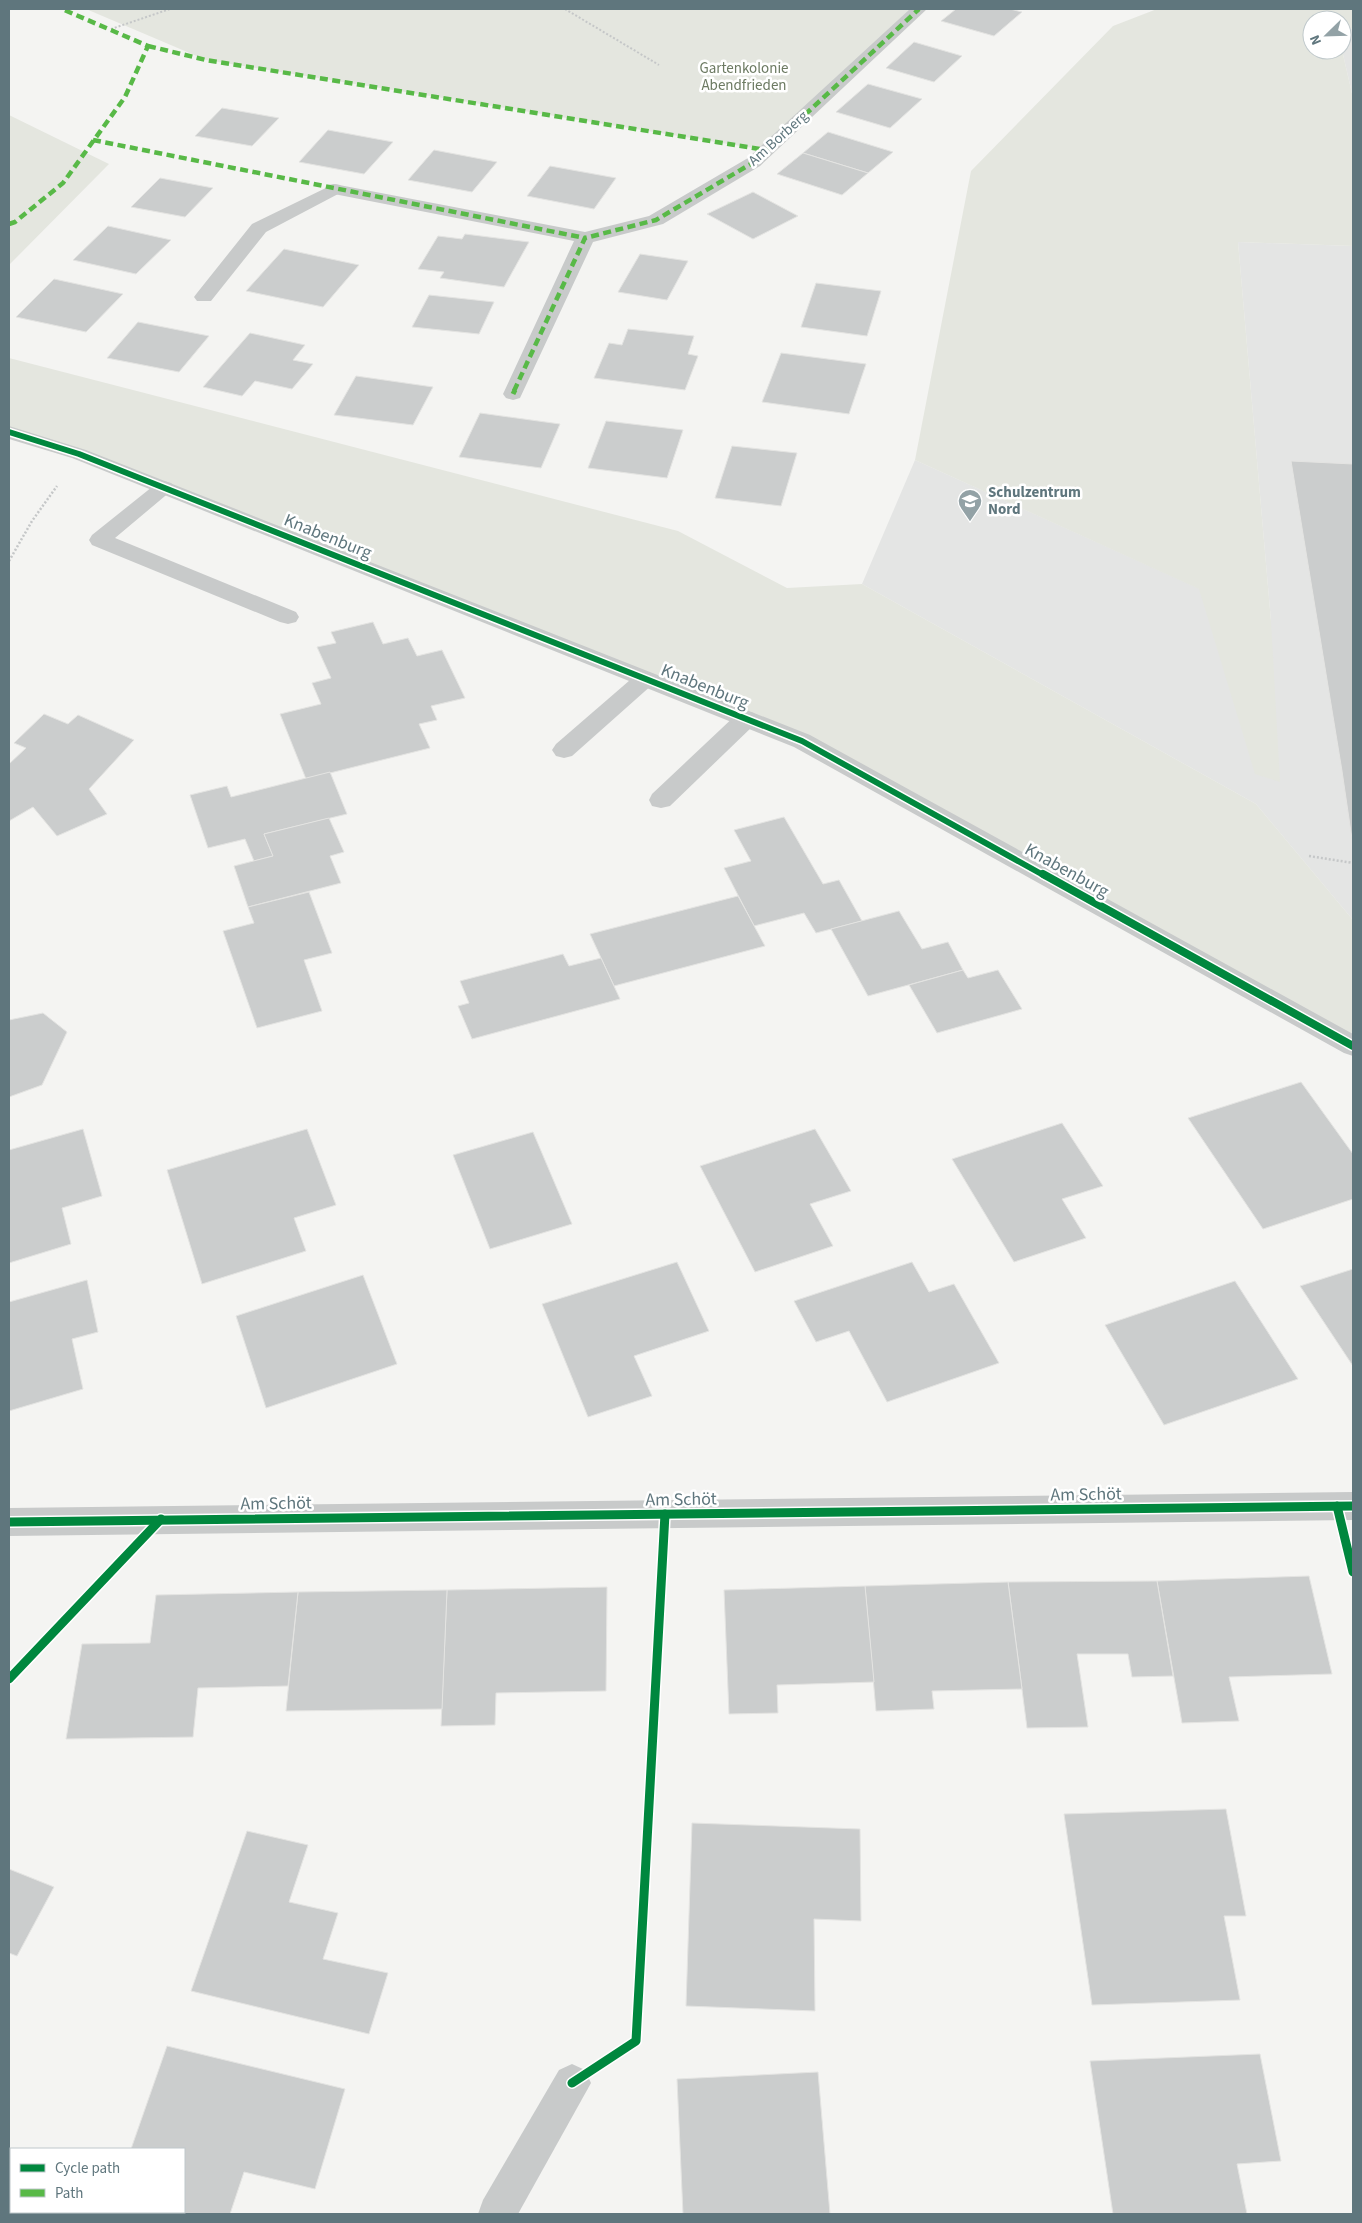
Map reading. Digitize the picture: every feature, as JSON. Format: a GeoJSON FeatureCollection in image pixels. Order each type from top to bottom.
{"type":"FeatureCollection","features":[{"type":"Feature","properties":{"kind":"street","name":"Am Borberg"},"geometry":{"type":"LineString","coordinates":[[204,297],[260,228],[334,189],[585,238],[656,220],[754,162],[918,9]]}},
{"type":"Feature","properties":{"kind":"street"},"geometry":{"type":"LineString","coordinates":[[513,394],[585,238]]}},
{"type":"Feature","properties":{"kind":"street","name":"Knabenburg"},"geometry":{"type":"LineString","coordinates":[[9,432],[79,454],[164,487],[802,741],[1353,1046]]}},
{"type":"Feature","properties":{"kind":"street"},"geometry":{"type":"LineString","coordinates":[[164,487],[100,540],[288,617]]}},
{"type":"Feature","properties":{"kind":"street"},"geometry":{"type":"LineString","coordinates":[[564,750],[645,679]]}},
{"type":"Feature","properties":{"kind":"street"},"geometry":{"type":"LineString","coordinates":[[661,800],[746,719]]}},
{"type":"Feature","properties":{"kind":"street","name":"Am Schöt"},"geometry":{"type":"LineString","coordinates":[[9,1522],[1353,1506]]}},
{"type":"Feature","properties":{"kind":"street"},"geometry":{"type":"LineString","coordinates":[[498,2214],[572,2083]]}},
{"type":"Feature","properties":{"kind":"path"},"geometry":{"type":"LineString","coordinates":[[111,29],[170,9]]}},
{"type":"Feature","properties":{"kind":"path"},"geometry":{"type":"LineString","coordinates":[[565,9],[659,65]]}},
{"type":"Feature","properties":{"kind":"path"},"geometry":{"type":"LineString","coordinates":[[9,561],[32,520],[79,454]]}},
{"type":"Feature","properties":{"kind":"path"},"geometry":{"type":"LineString","coordinates":[[1309,856],[1353,864]]}},
{"type":"Feature","properties":{"kind":"shaded area"},"geometry":{"type":"Polygon","coordinates":[[[1352,28],[1353,98],[1344,60],[1352,60],[1352,28]]]}},
{"type":"Feature","properties":{"kind":"shaded area","name":"Schulzentrum Nord"},"geometry":{"type":"Polygon","coordinates":[[[1238,242],[1353,246],[1353,920],[1256,804],[862,584],[915,460],[1271,621],[1238,242]]]}},
{"type":"Feature","properties":{"kind":"green space","name":"Gartenkolonie Abendfrieden"},"geometry":{"type":"Polygon","coordinates":[[[86,9],[919,9],[766,150],[206,60],[86,9]]]}},
{"type":"Feature","properties":{"kind":"green space"},"geometry":{"type":"Polygon","coordinates":[[[1157,9],[1353,9],[1352,28],[1352,10],[1302,10],[1302,60],[1344,60],[1353,98],[1353,246],[1238,242],[1271,621],[1280,782],[1255,774],[1199,589],[915,460],[971,171],[1113,26],[1157,9]]]}},
{"type":"Feature","properties":{"kind":"green space"},"geometry":{"type":"Polygon","coordinates":[[[9,115],[109,164],[9,265],[9,115]]]}},
{"type":"Feature","properties":{"kind":"green space"},"geometry":{"type":"Polygon","coordinates":[[[9,358],[678,531],[787,588],[862,584],[1256,804],[1353,920],[1353,1046],[802,741],[79,454],[9,432],[9,358]]]}},
{"type":"Feature","properties":{"kind":"building"},"geometry":{"type":"Polygon","coordinates":[[[956,9],[1010,9],[1022,12],[994,36],[941,21],[956,9]]]}},
{"type":"Feature","properties":{"kind":"building"},"geometry":{"type":"Polygon","coordinates":[[[914,42],[962,56],[934,82],[886,68],[914,42]]]}},
{"type":"Feature","properties":{"kind":"building"},"geometry":{"type":"Polygon","coordinates":[[[868,84],[922,99],[890,128],[836,112],[868,84]]]}},
{"type":"Feature","properties":{"kind":"building"},"geometry":{"type":"Polygon","coordinates":[[[222,108],[279,118],[252,146],[195,136],[222,108]]]}},
{"type":"Feature","properties":{"kind":"building"},"geometry":{"type":"Polygon","coordinates":[[[328,130],[393,142],[364,174],[299,162],[328,130]]]}},
{"type":"Feature","properties":{"kind":"building"},"geometry":{"type":"Polygon","coordinates":[[[828,132],[893,152],[868,173],[803,153],[828,132]]]}},
{"type":"Feature","properties":{"kind":"building"},"geometry":{"type":"Polygon","coordinates":[[[434,150],[497,162],[472,192],[408,180],[434,150]]]}},
{"type":"Feature","properties":{"kind":"building"},"geometry":{"type":"Polygon","coordinates":[[[803,153],[868,173],[842,195],[777,174],[803,153]]]}},
{"type":"Feature","properties":{"kind":"building"},"geometry":{"type":"Polygon","coordinates":[[[550,166],[616,178],[594,209],[527,196],[550,166]]]}},
{"type":"Feature","properties":{"kind":"building"},"geometry":{"type":"Polygon","coordinates":[[[160,178],[213,188],[185,217],[131,207],[160,178]]]}},
{"type":"Feature","properties":{"kind":"building"},"geometry":{"type":"Polygon","coordinates":[[[753,192],[798,216],[753,239],[707,214],[753,192]]]}},
{"type":"Feature","properties":{"kind":"building"},"geometry":{"type":"Polygon","coordinates":[[[108,226],[171,240],[136,274],[73,260],[108,226]]]}},
{"type":"Feature","properties":{"kind":"building"},"geometry":{"type":"Polygon","coordinates":[[[465,234],[529,242],[504,287],[440,278],[444,272],[418,269],[438,236],[462,239],[465,234]]]}},
{"type":"Feature","properties":{"kind":"building"},"geometry":{"type":"Polygon","coordinates":[[[284,249],[359,265],[323,307],[246,291],[284,249]]]}},
{"type":"Feature","properties":{"kind":"building"},"geometry":{"type":"Polygon","coordinates":[[[640,254],[688,261],[667,300],[618,292],[640,254]]]}},
{"type":"Feature","properties":{"kind":"building"},"geometry":{"type":"Polygon","coordinates":[[[54,279],[123,294],[86,332],[16,317],[54,279]]]}},
{"type":"Feature","properties":{"kind":"building"},"geometry":{"type":"Polygon","coordinates":[[[816,283],[881,291],[867,336],[801,327],[816,283]]]}},
{"type":"Feature","properties":{"kind":"building"},"geometry":{"type":"Polygon","coordinates":[[[429,295],[494,302],[479,334],[412,327],[429,295]]]}},
{"type":"Feature","properties":{"kind":"building"},"geometry":{"type":"Polygon","coordinates":[[[138,322],[209,336],[179,372],[107,358],[138,322]]]}},
{"type":"Feature","properties":{"kind":"building"},"geometry":{"type":"Polygon","coordinates":[[[628,329],[694,336],[688,354],[698,356],[685,390],[594,378],[609,343],[622,345],[628,329]]]}},
{"type":"Feature","properties":{"kind":"building"},"geometry":{"type":"Polygon","coordinates":[[[250,333],[305,345],[293,360],[313,364],[292,389],[255,381],[242,396],[203,387],[250,333]]]}},
{"type":"Feature","properties":{"kind":"building"},"geometry":{"type":"Polygon","coordinates":[[[781,353],[866,364],[849,414],[762,402],[781,353]]]}},
{"type":"Feature","properties":{"kind":"building"},"geometry":{"type":"Polygon","coordinates":[[[356,376],[433,387],[413,425],[334,415],[356,376]]]}},
{"type":"Feature","properties":{"kind":"building"},"geometry":{"type":"Polygon","coordinates":[[[480,413],[560,424],[541,468],[459,457],[480,413]]]}},
{"type":"Feature","properties":{"kind":"building"},"geometry":{"type":"Polygon","coordinates":[[[606,421],[683,430],[667,478],[588,468],[606,421]]]}},
{"type":"Feature","properties":{"kind":"building"},"geometry":{"type":"Polygon","coordinates":[[[732,446],[797,453],[781,506],[715,498],[732,446]]]}},
{"type":"Feature","properties":{"kind":"building"},"geometry":{"type":"Polygon","coordinates":[[[1291,461],[1353,464],[1353,846],[1342,771],[1291,461]]]}},
{"type":"Feature","properties":{"kind":"building"},"geometry":{"type":"Polygon","coordinates":[[[373,622],[383,644],[408,638],[417,656],[442,650],[465,698],[431,706],[437,720],[419,724],[430,748],[306,779],[280,714],[321,704],[312,683],[331,678],[317,647],[336,643],[331,632],[373,622]]]}},
{"type":"Feature","properties":{"kind":"building"},"geometry":{"type":"Polygon","coordinates":[[[44,714],[68,724],[78,715],[134,740],[89,789],[107,814],[57,836],[33,807],[9,821],[9,764],[26,748],[14,743],[44,714]]]}},
{"type":"Feature","properties":{"kind":"building"},"geometry":{"type":"Polygon","coordinates":[[[330,772],[347,814],[264,834],[273,856],[254,861],[245,839],[208,848],[190,795],[227,786],[231,797],[330,772]]]}},
{"type":"Feature","properties":{"kind":"building"},"geometry":{"type":"Polygon","coordinates":[[[784,817],[823,884],[839,880],[862,921],[816,933],[804,913],[754,926],[724,868],[751,861],[734,830],[784,817]]]}},
{"type":"Feature","properties":{"kind":"building"},"geometry":{"type":"Polygon","coordinates":[[[329,818],[344,852],[330,856],[341,883],[248,907],[234,866],[273,856],[264,834],[329,818]]]}},
{"type":"Feature","properties":{"kind":"building"},"geometry":{"type":"Polygon","coordinates":[[[309,892],[332,953],[304,960],[322,1011],[257,1028],[223,931],[254,923],[248,907],[309,892]]]}},
{"type":"Feature","properties":{"kind":"building"},"geometry":{"type":"Polygon","coordinates":[[[738,896],[765,946],[614,986],[590,934],[738,896]]]}},
{"type":"Feature","properties":{"kind":"building"},"geometry":{"type":"Polygon","coordinates":[[[899,911],[922,949],[948,942],[963,970],[868,996],[831,929],[899,911]]]}},
{"type":"Feature","properties":{"kind":"building"},"geometry":{"type":"Polygon","coordinates":[[[563,954],[569,966],[601,958],[620,999],[472,1039],[458,1006],[469,1003],[460,981],[563,954]]]}},
{"type":"Feature","properties":{"kind":"building"},"geometry":{"type":"Polygon","coordinates":[[[963,970],[968,978],[998,970],[1022,1009],[937,1033],[909,985],[963,970]]]}},
{"type":"Feature","properties":{"kind":"building"},"geometry":{"type":"Polygon","coordinates":[[[43,1013],[67,1032],[42,1085],[9,1097],[9,1020],[43,1013]]]}},
{"type":"Feature","properties":{"kind":"building"},"geometry":{"type":"Polygon","coordinates":[[[1301,1082],[1353,1154],[1353,1199],[1263,1229],[1188,1118],[1301,1082]]]}},
{"type":"Feature","properties":{"kind":"building"},"geometry":{"type":"Polygon","coordinates":[[[1062,1123],[1103,1186],[1062,1199],[1086,1238],[1014,1262],[952,1159],[1062,1123]]]}},
{"type":"Feature","properties":{"kind":"building"},"geometry":{"type":"Polygon","coordinates":[[[83,1129],[102,1196],[62,1208],[71,1244],[9,1263],[9,1150],[83,1129]]]}},
{"type":"Feature","properties":{"kind":"building"},"geometry":{"type":"Polygon","coordinates":[[[307,1129],[336,1205],[294,1218],[306,1251],[202,1284],[167,1170],[307,1129]]]}},
{"type":"Feature","properties":{"kind":"building"},"geometry":{"type":"Polygon","coordinates":[[[815,1129],[851,1191],[810,1204],[833,1246],[755,1272],[700,1166],[815,1129]]]}},
{"type":"Feature","properties":{"kind":"building"},"geometry":{"type":"Polygon","coordinates":[[[533,1132],[572,1224],[490,1249],[453,1155],[533,1132]]]}},
{"type":"Feature","properties":{"kind":"building"},"geometry":{"type":"Polygon","coordinates":[[[677,1262],[709,1331],[634,1356],[652,1396],[588,1417],[542,1304],[677,1262]]]}},
{"type":"Feature","properties":{"kind":"building"},"geometry":{"type":"Polygon","coordinates":[[[912,1262],[929,1292],[954,1284],[999,1363],[887,1402],[849,1331],[816,1342],[794,1301],[912,1262]]]}},
{"type":"Feature","properties":{"kind":"building"},"geometry":{"type":"Polygon","coordinates":[[[1353,1269],[1353,1366],[1300,1286],[1353,1269]]]}},
{"type":"Feature","properties":{"kind":"building"},"geometry":{"type":"Polygon","coordinates":[[[363,1275],[397,1364],[266,1408],[236,1316],[363,1275]]]}},
{"type":"Feature","properties":{"kind":"building"},"geometry":{"type":"Polygon","coordinates":[[[87,1280],[98,1332],[72,1339],[83,1389],[9,1411],[9,1302],[87,1280]]]}},
{"type":"Feature","properties":{"kind":"building"},"geometry":{"type":"Polygon","coordinates":[[[1235,1281],[1298,1379],[1164,1425],[1105,1325],[1235,1281]]]}},
{"type":"Feature","properties":{"kind":"building"},"geometry":{"type":"Polygon","coordinates":[[[1309,1576],[1332,1674],[1229,1677],[1239,1721],[1182,1723],[1157,1581],[1309,1576]]]}},
{"type":"Feature","properties":{"kind":"building"},"geometry":{"type":"Polygon","coordinates":[[[1157,1581],[1173,1676],[1132,1677],[1128,1654],[1077,1654],[1088,1727],[1027,1728],[1008,1582],[1157,1581]]]}},
{"type":"Feature","properties":{"kind":"building"},"geometry":{"type":"Polygon","coordinates":[[[1008,1582],[1022,1689],[932,1691],[934,1709],[876,1711],[865,1586],[1008,1582]]]}},
{"type":"Feature","properties":{"kind":"building"},"geometry":{"type":"Polygon","coordinates":[[[865,1586],[874,1682],[777,1685],[778,1713],[729,1714],[724,1590],[865,1586]]]}},
{"type":"Feature","properties":{"kind":"building"},"geometry":{"type":"Polygon","coordinates":[[[607,1587],[606,1691],[496,1693],[495,1725],[441,1726],[447,1590],[607,1587]]]}},
{"type":"Feature","properties":{"kind":"building"},"geometry":{"type":"Polygon","coordinates":[[[447,1590],[442,1709],[286,1711],[298,1592],[447,1590]]]}},
{"type":"Feature","properties":{"kind":"building"},"geometry":{"type":"Polygon","coordinates":[[[298,1592],[288,1686],[198,1688],[193,1737],[66,1739],[82,1644],[150,1643],[156,1595],[298,1592]]]}},
{"type":"Feature","properties":{"kind":"building"},"geometry":{"type":"Polygon","coordinates":[[[1226,1809],[1246,1916],[1224,1916],[1240,2000],[1092,2005],[1064,1814],[1226,1809]]]}},
{"type":"Feature","properties":{"kind":"building"},"geometry":{"type":"Polygon","coordinates":[[[692,1823],[860,1829],[861,1921],[814,1919],[815,2011],[686,2006],[692,1823]]]}},
{"type":"Feature","properties":{"kind":"building"},"geometry":{"type":"Polygon","coordinates":[[[247,1831],[308,1845],[289,1902],[338,1913],[323,1959],[388,1973],[369,2034],[191,1991],[247,1831]]]}},
{"type":"Feature","properties":{"kind":"building"},"geometry":{"type":"Polygon","coordinates":[[[9,1869],[54,1887],[17,1956],[9,1953],[9,1869]]]}},
{"type":"Feature","properties":{"kind":"building"},"geometry":{"type":"Polygon","coordinates":[[[167,2046],[345,2089],[315,2189],[244,2172],[230,2214],[108,2214],[185,2213],[185,2148],[131,2148],[167,2046]]]}},
{"type":"Feature","properties":{"kind":"building"},"geometry":{"type":"Polygon","coordinates":[[[1260,2054],[1281,2161],[1237,2164],[1247,2214],[1113,2214],[1090,2061],[1260,2054]]]}},
{"type":"Feature","properties":{"kind":"building"},"geometry":{"type":"Polygon","coordinates":[[[818,2072],[830,2214],[683,2214],[677,2079],[818,2072]]]}},
{"type":"Feature","properties":{"kind":"marked path"},"geometry":{"type":"LineString","coordinates":[[9,224],[15,222],[63,183],[125,97],[148,46],[62,9]]}},
{"type":"Feature","properties":{"kind":"marked path"},"geometry":{"type":"LineString","coordinates":[[513,394],[585,238],[656,220],[754,162],[919,9]]}},
{"type":"Feature","properties":{"kind":"marked path"},"geometry":{"type":"LineString","coordinates":[[148,46],[206,60],[766,150]]}},
{"type":"Feature","properties":{"kind":"marked path"},"geometry":{"type":"LineString","coordinates":[[93,140],[585,238]]}},
{"type":"Feature","properties":{"kind":"cycle path"},"geometry":{"type":"LineString","coordinates":[[9,432],[79,454],[802,741],[1353,1046]]}},
{"type":"Feature","properties":{"kind":"cycle path"},"geometry":{"type":"LineString","coordinates":[[1337,1506],[1353,1572]]}},
{"type":"Feature","properties":{"kind":"cycle path"},"geometry":{"type":"LineString","coordinates":[[9,1522],[1353,1506]]}},
{"type":"Feature","properties":{"kind":"cycle path"},"geometry":{"type":"LineString","coordinates":[[572,2083],[636,2041],[665,1514]]}},
{"type":"Feature","properties":{"kind":"cycle path"},"geometry":{"type":"LineString","coordinates":[[9,1679],[161,1519]]}},
{"type":"Feature","properties":{"kind":"place","name":"Schulzentrum Nord"},"geometry":{"type":"Point","coordinates":[970,522]}}]}
